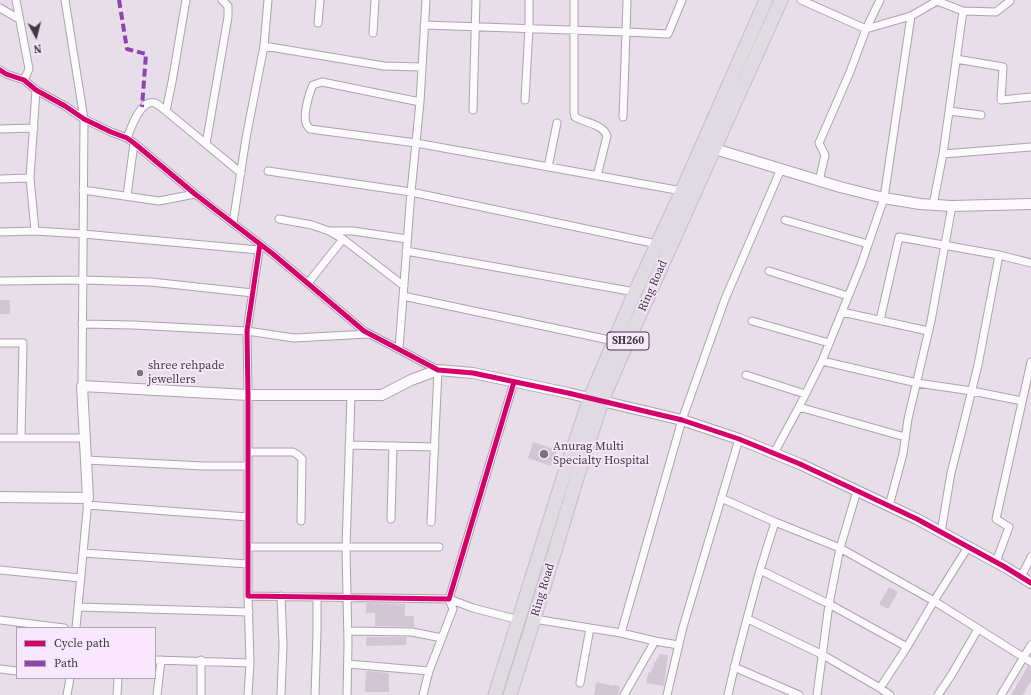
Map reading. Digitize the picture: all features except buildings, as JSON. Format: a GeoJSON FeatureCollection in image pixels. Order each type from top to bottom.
{"type":"FeatureCollection","features":[{"type":"Feature","properties":{"kind":"highway","name":"Ring Road"},"geometry":{"type":"LineString","coordinates":[[510,695],[577,478],[596,400],[614,341],[766,0]]}},
{"type":"Feature","properties":{"kind":"highway","name":"Ring Road"},"geometry":{"type":"LineString","coordinates":[[495,695],[563,478],[596,400],[621,357],[781,0]]}},
{"type":"Feature","properties":{"kind":"street"},"geometry":{"type":"LineString","coordinates":[[16,0],[29,69],[24,80]]}},
{"type":"Feature","properties":{"kind":"street"},"geometry":{"type":"LineString","coordinates":[[65,0],[84,119],[82,386],[88,501],[76,627]]}},
{"type":"Feature","properties":{"kind":"street"},"geometry":{"type":"LineString","coordinates":[[166,111],[186,0]]}},
{"type":"Feature","properties":{"kind":"street"},"geometry":{"type":"LineString","coordinates":[[206,144],[228,17],[228,6],[222,0]]}},
{"type":"Feature","properties":{"kind":"street"},"geometry":{"type":"LineString","coordinates":[[233,223],[246,138],[264,46],[268,0]]}},
{"type":"Feature","properties":{"kind":"street"},"geometry":{"type":"LineString","coordinates":[[318,23],[320,0]]}},
{"type":"Feature","properties":{"kind":"street"},"geometry":{"type":"LineString","coordinates":[[372,33],[375,0]]}},
{"type":"Feature","properties":{"kind":"street"},"geometry":{"type":"LineString","coordinates":[[399,349],[407,239],[420,102],[426,0]]}},
{"type":"Feature","properties":{"kind":"street"},"geometry":{"type":"LineString","coordinates":[[473,110],[476,0]]}},
{"type":"Feature","properties":{"kind":"street"},"geometry":{"type":"LineString","coordinates":[[525,100],[529,0]]}},
{"type":"Feature","properties":{"kind":"street"},"geometry":{"type":"LineString","coordinates":[[574,0],[575,117],[602,128],[607,136],[597,176]]}},
{"type":"Feature","properties":{"kind":"street"},"geometry":{"type":"LineString","coordinates":[[623,117],[627,0]]}},
{"type":"Feature","properties":{"kind":"street"},"geometry":{"type":"LineString","coordinates":[[424,25],[668,34],[682,0]]}},
{"type":"Feature","properties":{"kind":"street"},"geometry":{"type":"LineString","coordinates":[[800,0],[866,29],[912,16],[937,1],[963,11],[996,12],[1010,0]]}},
{"type":"Feature","properties":{"kind":"street"},"geometry":{"type":"LineString","coordinates":[[819,181],[825,155],[819,143],[850,72],[866,29],[880,0]]}},
{"type":"Feature","properties":{"kind":"street"},"geometry":{"type":"LineString","coordinates":[[0,8],[19,19]]}},
{"type":"Feature","properties":{"kind":"street"},"geometry":{"type":"LineString","coordinates":[[933,205],[943,154],[963,11]]}},
{"type":"Feature","properties":{"kind":"street"},"geometry":{"type":"LineString","coordinates":[[774,453],[822,361],[868,244],[884,198],[912,16]]}},
{"type":"Feature","properties":{"kind":"street"},"geometry":{"type":"LineString","coordinates":[[264,46],[384,66],[422,67]]}},
{"type":"Feature","properties":{"kind":"street"},"geometry":{"type":"LineString","coordinates":[[956,59],[1003,67],[1001,100],[1031,97]]}},
{"type":"Feature","properties":{"kind":"street"},"geometry":{"type":"LineString","coordinates":[[2,74],[24,80],[36,90],[65,106],[84,119],[127,138],[233,223],[259,247],[308,283],[364,331],[438,370],[473,374],[596,400],[682,420],[739,439],[774,453],[889,506],[941,532],[1031,583]]}},
{"type":"Feature","properties":{"kind":"street"},"geometry":{"type":"LineString","coordinates":[[420,102],[322,82],[313,85],[306,106],[305,121],[310,128],[416,143],[682,191]]}},
{"type":"Feature","properties":{"kind":"street"},"geometry":{"type":"LineString","coordinates":[[35,231],[30,178],[36,90]]}},
{"type":"Feature","properties":{"kind":"street"},"geometry":{"type":"LineString","coordinates":[[127,138],[142,107],[149,103],[154,103],[166,111],[241,173]]}},
{"type":"Feature","properties":{"kind":"street"},"geometry":{"type":"LineString","coordinates":[[949,111],[982,115]]}},
{"type":"Feature","properties":{"kind":"street"},"geometry":{"type":"LineString","coordinates":[[548,167],[557,123]]}},
{"type":"Feature","properties":{"kind":"street"},"geometry":{"type":"LineString","coordinates":[[0,128],[34,128]]}},
{"type":"Feature","properties":{"kind":"street"},"geometry":{"type":"LineString","coordinates":[[127,196],[134,143]]}},
{"type":"Feature","properties":{"kind":"street"},"geometry":{"type":"LineString","coordinates":[[943,154],[1031,147]]}},
{"type":"Feature","properties":{"kind":"street"},"geometry":{"type":"LineString","coordinates":[[715,149],[819,181],[884,198],[920,204],[952,206],[1031,204]]}},
{"type":"Feature","properties":{"kind":"street"},"geometry":{"type":"LineString","coordinates":[[621,632],[682,420],[726,299],[781,169]]}},
{"type":"Feature","properties":{"kind":"street"},"geometry":{"type":"LineString","coordinates":[[268,171],[411,192],[657,244]]}},
{"type":"Feature","properties":{"kind":"street"},"geometry":{"type":"LineString","coordinates":[[0,179],[30,178]]}},
{"type":"Feature","properties":{"kind":"street"},"geometry":{"type":"LineString","coordinates":[[83,190],[159,201],[195,194]]}},
{"type":"Feature","properties":{"kind":"street"},"geometry":{"type":"LineString","coordinates":[[889,506],[903,454],[908,419],[928,331],[952,206]]}},
{"type":"Feature","properties":{"kind":"street"},"geometry":{"type":"LineString","coordinates":[[279,219],[312,225],[329,231],[343,239],[404,286]]}},
{"type":"Feature","properties":{"kind":"street"},"geometry":{"type":"LineString","coordinates":[[785,220],[868,244]]}},
{"type":"Feature","properties":{"kind":"street"},"geometry":{"type":"LineString","coordinates":[[329,231],[353,230],[407,239]]}},
{"type":"Feature","properties":{"kind":"street"},"geometry":{"type":"LineString","coordinates":[[0,232],[35,231],[259,247]]}},
{"type":"Feature","properties":{"kind":"street"},"geometry":{"type":"LineString","coordinates":[[880,320],[899,237],[999,255],[1031,264]]}},
{"type":"Feature","properties":{"kind":"street"},"geometry":{"type":"LineString","coordinates":[[308,283],[343,239]]}},
{"type":"Feature","properties":{"kind":"street"},"geometry":{"type":"LineString","coordinates":[[248,695],[250,663],[248,596],[247,331],[259,247]]}},
{"type":"Feature","properties":{"kind":"street"},"geometry":{"type":"LineString","coordinates":[[406,251],[636,292]]}},
{"type":"Feature","properties":{"kind":"street"},"geometry":{"type":"LineString","coordinates":[[941,532],[951,473],[972,391],[999,255]]}},
{"type":"Feature","properties":{"kind":"street"},"geometry":{"type":"LineString","coordinates":[[769,271],[848,296]]}},
{"type":"Feature","properties":{"kind":"street"},"geometry":{"type":"LineString","coordinates":[[0,281],[82,280],[151,282],[253,293]]}},
{"type":"Feature","properties":{"kind":"street"},"geometry":{"type":"LineString","coordinates":[[403,296],[614,341]]}},
{"type":"Feature","properties":{"kind":"street"},"geometry":{"type":"LineString","coordinates":[[842,312],[928,331]]}},
{"type":"Feature","properties":{"kind":"street"},"geometry":{"type":"LineString","coordinates":[[752,321],[829,343]]}},
{"type":"Feature","properties":{"kind":"street"},"geometry":{"type":"LineString","coordinates":[[82,324],[247,331],[294,338],[369,334]]}},
{"type":"Feature","properties":{"kind":"street"},"geometry":{"type":"LineString","coordinates":[[0,343],[23,343],[21,438]]}},
{"type":"Feature","properties":{"kind":"street"},"geometry":{"type":"LineString","coordinates":[[822,361],[916,383],[972,391],[1022,401]]}},
{"type":"Feature","properties":{"kind":"street"},"geometry":{"type":"LineString","coordinates":[[996,562],[1010,527],[996,519],[1022,401],[1028,390],[1031,362]]}},
{"type":"Feature","properties":{"kind":"street"},"geometry":{"type":"LineString","coordinates":[[82,386],[248,395],[382,394],[411,380],[438,370]]}},
{"type":"Feature","properties":{"kind":"street"},"geometry":{"type":"LineString","coordinates":[[431,522],[438,370]]}},
{"type":"Feature","properties":{"kind":"street"},"geometry":{"type":"LineString","coordinates":[[746,375],[806,394]]}},
{"type":"Feature","properties":{"kind":"street"},"geometry":{"type":"LineString","coordinates":[[423,695],[429,671],[453,609],[449,599],[514,382]]}},
{"type":"Feature","properties":{"kind":"street"},"geometry":{"type":"LineString","coordinates":[[347,695],[348,597],[346,547],[351,395]]}},
{"type":"Feature","properties":{"kind":"street"},"geometry":{"type":"LineString","coordinates":[[799,407],[905,437]]}},
{"type":"Feature","properties":{"kind":"street"},"geometry":{"type":"LineString","coordinates":[[0,438],[84,438]]}},
{"type":"Feature","properties":{"kind":"street"},"geometry":{"type":"LineString","coordinates":[[667,695],[683,627],[739,439]]}},
{"type":"Feature","properties":{"kind":"street"},"geometry":{"type":"LineString","coordinates":[[349,445],[435,447]]}},
{"type":"Feature","properties":{"kind":"street"},"geometry":{"type":"LineString","coordinates":[[391,519],[393,446]]}},
{"type":"Feature","properties":{"kind":"street"},"geometry":{"type":"LineString","coordinates":[[248,452],[293,452],[302,459],[301,521]]}},
{"type":"Feature","properties":{"kind":"street"},"geometry":{"type":"LineString","coordinates":[[86,460],[203,466],[248,466]]}},
{"type":"Feature","properties":{"kind":"street"},"geometry":{"type":"LineString","coordinates":[[817,695],[829,604],[840,548],[857,491]]}},
{"type":"Feature","properties":{"kind":"street"},"geometry":{"type":"LineString","coordinates":[[0,497],[88,501],[248,517]]}},
{"type":"Feature","properties":{"kind":"street"},"geometry":{"type":"LineString","coordinates":[[721,498],[775,522],[840,548],[934,601],[1031,662]]}},
{"type":"Feature","properties":{"kind":"street"},"geometry":{"type":"LineString","coordinates":[[728,695],[760,570],[775,522]]}},
{"type":"Feature","properties":{"kind":"street"},"geometry":{"type":"LineString","coordinates":[[248,548],[439,546]]}},
{"type":"Feature","properties":{"kind":"street"},"geometry":{"type":"LineString","coordinates":[[880,688],[968,547]]}},
{"type":"Feature","properties":{"kind":"street"},"geometry":{"type":"LineString","coordinates":[[83,553],[248,564]]}},
{"type":"Feature","properties":{"kind":"street"},"geometry":{"type":"LineString","coordinates":[[1021,577],[1031,557]]}},
{"type":"Feature","properties":{"kind":"street"},"geometry":{"type":"LineString","coordinates":[[0,570],[80,578]]}},
{"type":"Feature","properties":{"kind":"street"},"geometry":{"type":"LineString","coordinates":[[760,570],[829,604],[906,647]]}},
{"type":"Feature","properties":{"kind":"street"},"geometry":{"type":"LineString","coordinates":[[248,596],[449,599],[473,608],[519,620]]}},
{"type":"Feature","properties":{"kind":"street"},"geometry":{"type":"LineString","coordinates":[[281,596],[283,645],[281,695]]}},
{"type":"Feature","properties":{"kind":"street"},"geometry":{"type":"LineString","coordinates":[[315,695],[317,597]]}},
{"type":"Feature","properties":{"kind":"street"},"geometry":{"type":"LineString","coordinates":[[78,606],[249,612]]}},
{"type":"Feature","properties":{"kind":"street"},"geometry":{"type":"LineString","coordinates":[[534,619],[621,632],[655,641],[678,645]]}},
{"type":"Feature","properties":{"kind":"street"},"geometry":{"type":"LineString","coordinates":[[748,619],[823,655],[890,695]]}},
{"type":"Feature","properties":{"kind":"street"},"geometry":{"type":"LineString","coordinates":[[0,620],[56,627]]}},
{"type":"Feature","properties":{"kind":"street"},"geometry":{"type":"LineString","coordinates":[[580,682],[590,628]]}},
{"type":"Feature","properties":{"kind":"street"},"geometry":{"type":"LineString","coordinates":[[938,695],[952,674],[978,628]]}},
{"type":"Feature","properties":{"kind":"street"},"geometry":{"type":"LineString","coordinates":[[348,631],[412,632],[442,638]]}},
{"type":"Feature","properties":{"kind":"street"},"geometry":{"type":"LineString","coordinates":[[624,695],[655,641]]}},
{"type":"Feature","properties":{"kind":"street"},"geometry":{"type":"LineString","coordinates":[[1001,695],[1031,645]]}},
{"type":"Feature","properties":{"kind":"street"},"geometry":{"type":"LineString","coordinates":[[157,695],[158,660],[201,660],[250,663]]}},
{"type":"Feature","properties":{"kind":"street"},"geometry":{"type":"LineString","coordinates":[[201,660],[201,695]]}},
{"type":"Feature","properties":{"kind":"street"},"geometry":{"type":"LineString","coordinates":[[348,664],[429,671]]}},
{"type":"Feature","properties":{"kind":"street"},"geometry":{"type":"LineString","coordinates":[[734,667],[784,692],[799,695]]}},
{"type":"Feature","properties":{"kind":"street"},"geometry":{"type":"LineString","coordinates":[[0,669],[16,671]]}},
{"type":"Feature","properties":{"kind":"street"},"geometry":{"type":"LineString","coordinates":[[67,695],[70,679]]}},
{"type":"Feature","properties":{"kind":"street"},"geometry":{"type":"LineString","coordinates":[[117,695],[118,679]]}},
{"type":"Feature","properties":{"kind":"marked path"},"geometry":{"type":"LineString","coordinates":[[119,0],[127,49],[146,54],[142,107]]}},
{"type":"Feature","properties":{"kind":"cycle path"},"geometry":{"type":"LineString","coordinates":[[0,70],[6,74],[24,80],[36,90],[65,106],[84,119],[127,138],[195,194],[273,254],[364,331],[438,370],[473,373],[568,393],[682,420],[739,439],[800,464],[917,519],[1005,567],[1031,583]]}},
{"type":"Feature","properties":{"kind":"cycle path"},"geometry":{"type":"LineString","coordinates":[[260,244],[247,331],[248,596],[449,599],[514,382]]}},
{"type":"Feature","properties":{"kind":"place","name":"shree rehpade jewellers"},"geometry":{"type":"Point","coordinates":[140,373]}},
{"type":"Feature","properties":{"kind":"place","name":"Anurag Multi Specialty Hospital"},"geometry":{"type":"Point","coordinates":[544,454]}}]}
